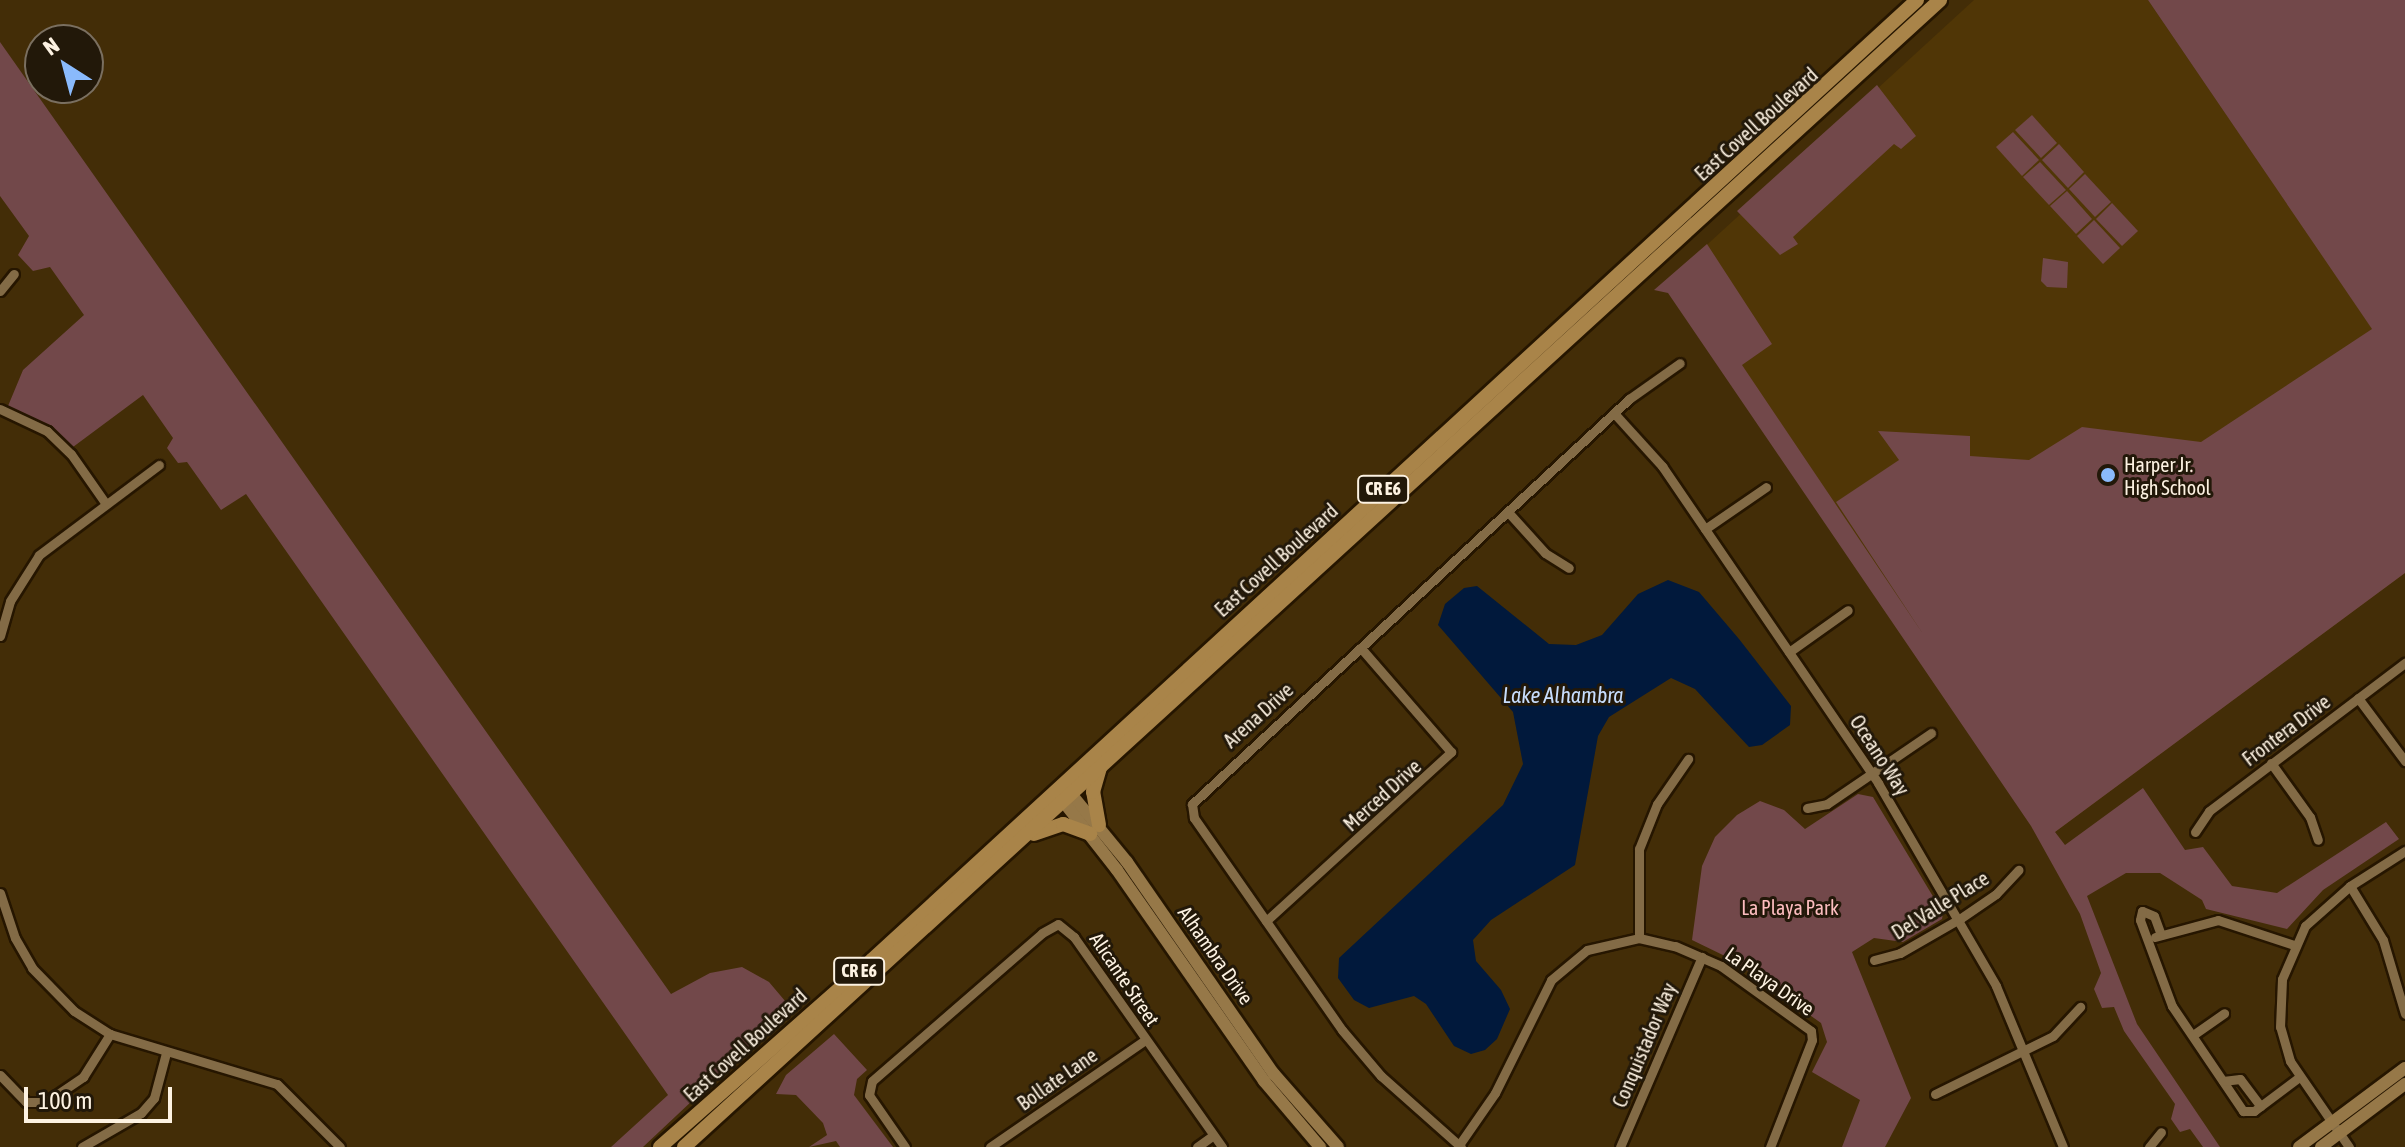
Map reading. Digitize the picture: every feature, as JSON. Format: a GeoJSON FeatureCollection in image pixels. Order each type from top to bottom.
{"type":"FeatureCollection","features":[{"type":"Feature","properties":{"kind":"main road","name":"East Covell Boulevard"},"geometry":{"type":"LineString","coordinates":[[660,1147],[1063,793],[1917,0]]}},
{"type":"Feature","properties":{"kind":"main road","name":"East Covell Boulevard"},"geometry":{"type":"LineString","coordinates":[[684,1147],[1023,839],[1063,793],[1100,768],[1940,0]]}},
{"type":"Feature","properties":{"kind":"main road"},"geometry":{"type":"LineString","coordinates":[[1023,839],[1063,824],[1094,829],[1093,792],[1100,768]]}},
{"type":"Feature","properties":{"kind":"main road","name":"Alhambra Drive"},"geometry":{"type":"LineString","coordinates":[[1063,793],[1094,829],[1264,1081],[1317,1142],[1338,1147]]}},
{"type":"Feature","properties":{"kind":"main road"},"geometry":{"type":"LineString","coordinates":[[2321,1147],[2334,1129],[2405,1068]]}},
{"type":"Feature","properties":{"kind":"main road"},"geometry":{"type":"LineString","coordinates":[[2299,1147],[2334,1129],[2405,1084]]}},
{"type":"Feature","properties":{"kind":"street"},"geometry":{"type":"LineString","coordinates":[[0,291],[14,274]]}},
{"type":"Feature","properties":{"kind":"street","name":"Arena Drive"},"geometry":{"type":"LineString","coordinates":[[1460,1146],[1381,1076],[1194,818],[1192,804],[1614,413],[1680,363]]}},
{"type":"Feature","properties":{"kind":"street"},"geometry":{"type":"LineString","coordinates":[[0,409],[47,431],[71,454],[106,504]]}},
{"type":"Feature","properties":{"kind":"street","name":"Oceano Way"},"geometry":{"type":"LineString","coordinates":[[1614,413],[1662,466],[1873,774],[1961,918],[1996,986],[2020,1052],[2063,1147]]}},
{"type":"Feature","properties":{"kind":"street"},"geometry":{"type":"LineString","coordinates":[[0,636],[10,601],[39,555],[159,465]]}},
{"type":"Feature","properties":{"kind":"street"},"geometry":{"type":"LineString","coordinates":[[1705,529],[1766,487]]}},
{"type":"Feature","properties":{"kind":"street"},"geometry":{"type":"LineString","coordinates":[[1508,512],[1545,553],[1569,568]]}},
{"type":"Feature","properties":{"kind":"street"},"geometry":{"type":"LineString","coordinates":[[1789,652],[1848,610]]}},
{"type":"Feature","properties":{"kind":"street","name":"Merced Drive"},"geometry":{"type":"LineString","coordinates":[[1266,921],[1451,752],[1361,648]]}},
{"type":"Feature","properties":{"kind":"street","name":"Frontera Drive"},"geometry":{"type":"LineString","coordinates":[[2195,832],[2209,811],[2405,663]]}},
{"type":"Feature","properties":{"kind":"street"},"geometry":{"type":"LineString","coordinates":[[2358,698],[2405,761]]}},
{"type":"Feature","properties":{"kind":"street"},"geometry":{"type":"LineString","coordinates":[[1807,808],[1827,804],[1931,733]]}},
{"type":"Feature","properties":{"kind":"street"},"geometry":{"type":"LineString","coordinates":[[1639,938],[1642,839],[1657,804],[1688,759]]}},
{"type":"Feature","properties":{"kind":"street"},"geometry":{"type":"LineString","coordinates":[[2271,763],[2310,817],[2318,840]]}},
{"type":"Feature","properties":{"kind":"street"},"geometry":{"type":"LineString","coordinates":[[2349,1147],[2298,1078],[2279,1014],[2282,979],[2294,945],[2305,926],[2350,886],[2405,851]]}},
{"type":"Feature","properties":{"kind":"street","name":"Del Valle Place"},"geometry":{"type":"LineString","coordinates":[[1874,960],[1900,953],[1961,918],[1996,894],[2018,870]]}},
{"type":"Feature","properties":{"kind":"street"},"geometry":{"type":"LineString","coordinates":[[2350,886],[2383,940],[2405,1014]]}},
{"type":"Feature","properties":{"kind":"street"},"geometry":{"type":"LineString","coordinates":[[0,893],[15,938],[32,968],[74,1011],[110,1034],[166,1053],[256,1073],[277,1084],[340,1147]]}},
{"type":"Feature","properties":{"kind":"street"},"geometry":{"type":"LineString","coordinates":[[2161,935],[2154,916],[2142,911],[2140,920],[2172,1006],[2243,1111],[2260,1106],[2298,1078]]}},
{"type":"Feature","properties":{"kind":"street"},"geometry":{"type":"LineString","coordinates":[[2148,940],[2218,920],[2294,945]]}},
{"type":"Feature","properties":{"kind":"street","name":"Alicante Street"},"geometry":{"type":"LineString","coordinates":[[905,1147],[868,1088],[1042,933],[1058,924],[1074,937],[1222,1147]]}},
{"type":"Feature","properties":{"kind":"street","name":"La Playa Drive"},"geometry":{"type":"LineString","coordinates":[[1460,1146],[1495,1093],[1551,980],[1587,950],[1639,938],[1702,957],[1811,1031],[1812,1040],[1770,1147]]}},
{"type":"Feature","properties":{"kind":"street","name":"Conquistador Way"},"geometry":{"type":"LineString","coordinates":[[1620,1147],[1702,957]]}},
{"type":"Feature","properties":{"kind":"street"},"geometry":{"type":"LineString","coordinates":[[1935,1094],[2053,1036],[2080,1007]]}},
{"type":"Feature","properties":{"kind":"street"},"geometry":{"type":"LineString","coordinates":[[2193,1035],[2224,1013]]}},
{"type":"Feature","properties":{"kind":"street"},"geometry":{"type":"LineString","coordinates":[[0,1075],[26,1102],[46,1102],[83,1077],[110,1034]]}},
{"type":"Feature","properties":{"kind":"street","name":"Bollate Lane"},"geometry":{"type":"LineString","coordinates":[[990,1147],[1145,1040]]}},
{"type":"Feature","properties":{"kind":"street"},"geometry":{"type":"LineString","coordinates":[[82,1147],[141,1113],[154,1098],[166,1053]]}},
{"type":"Feature","properties":{"kind":"street"},"geometry":{"type":"LineString","coordinates":[[2223,1081],[2240,1079],[2260,1106]]}},
{"type":"Feature","properties":{"kind":"street"},"geometry":{"type":"LineString","coordinates":[[2149,1147],[2161,1132]]}},
{"type":"Feature","properties":{"kind":"street"},"geometry":{"type":"LineString","coordinates":[[1197,1147],[1212,1136]]}},
{"type":"Feature","properties":{"kind":"shaded area","name":"Harper Jr. High School"},"geometry":{"type":"Polygon","coordinates":[[[1974,0],[2148,0],[2405,376],[2405,573],[2055,832],[1674,275],[1974,0]]]}},
{"type":"Feature","properties":{"kind":"green space"},"geometry":{"type":"Polygon","coordinates":[[[2148,0],[2405,0],[2405,573],[2055,832],[2065,845],[2143,788],[2185,850],[2203,847],[2232,886],[2277,893],[2386,822],[2399,839],[2323,890],[2287,929],[2206,909],[2202,900],[2160,873],[2126,873],[2087,896],[2137,1024],[2220,1147],[2203,1147],[2190,1129],[2180,1132],[2171,1119],[2175,1104],[2124,1031],[2114,1007],[2102,1008],[2094,989],[2101,973],[2080,914],[2031,826],[1668,293],[1654,290],[1707,244],[1772,344],[1742,365],[1923,634],[1836,502],[1899,460],[1878,431],[1970,436],[1970,456],[2029,460],[2082,427],[2201,442],[2372,329],[2148,0]]]}},
{"type":"Feature","properties":{"kind":"green space"},"geometry":{"type":"Polygon","coordinates":[[[0,42],[24,76],[24,104],[44,104],[671,994],[710,973],[742,967],[769,982],[791,1008],[643,1147],[611,1147],[668,1095],[246,494],[221,510],[187,462],[178,463],[167,448],[173,438],[143,395],[73,447],[51,427],[8,406],[23,370],[84,315],[50,267],[33,271],[18,255],[29,236],[0,196],[0,42]]]}},
{"type":"Feature","properties":{"kind":"green space"},"geometry":{"type":"Polygon","coordinates":[[[1877,85],[1916,136],[1901,149],[1894,144],[1793,237],[1798,244],[1780,255],[1737,211],[1877,85]]]}},
{"type":"Feature","properties":{"kind":"green space"},"geometry":{"type":"Polygon","coordinates":[[[2032,115],[2057,143],[2041,158],[2015,130],[2032,115]]]}},
{"type":"Feature","properties":{"kind":"green space"},"geometry":{"type":"Polygon","coordinates":[[[2013,132],[2039,160],[2022,176],[1996,147],[2013,132]]]}},
{"type":"Feature","properties":{"kind":"green space"},"geometry":{"type":"Polygon","coordinates":[[[2059,144],[2084,172],[2068,188],[2042,160],[2059,144]]]}},
{"type":"Feature","properties":{"kind":"green space"},"geometry":{"type":"Polygon","coordinates":[[[2040,162],[2066,190],[2049,205],[2023,177],[2040,162]]]}},
{"type":"Feature","properties":{"kind":"green space"},"geometry":{"type":"Polygon","coordinates":[[[2085,174],[2111,202],[2095,217],[2069,189],[2085,174]]]}},
{"type":"Feature","properties":{"kind":"green space"},"geometry":{"type":"Polygon","coordinates":[[[2067,191],[2092,219],[2076,234],[2050,206],[2067,191]]]}},
{"type":"Feature","properties":{"kind":"green space"},"geometry":{"type":"Polygon","coordinates":[[[2112,203],[2138,231],[2122,246],[2096,219],[2112,203]]]}},
{"type":"Feature","properties":{"kind":"green space"},"geometry":{"type":"Polygon","coordinates":[[[2094,220],[2120,248],[2103,264],[2077,236],[2094,220]]]}},
{"type":"Feature","properties":{"kind":"green space"},"geometry":{"type":"Polygon","coordinates":[[[2043,258],[2068,262],[2067,288],[2047,287],[2041,281],[2043,258]]]}},
{"type":"Feature","properties":{"kind":"green space","name":"La Playa Park"},"geometry":{"type":"Polygon","coordinates":[[[1858,794],[1873,797],[1943,913],[1942,919],[1903,942],[1874,938],[1852,952],[1911,1098],[1885,1147],[1842,1147],[1860,1100],[1812,1072],[1827,1042],[1821,1023],[1729,958],[1692,940],[1702,866],[1715,837],[1737,815],[1760,801],[1784,810],[1805,829],[1858,794]]]}},
{"type":"Feature","properties":{"kind":"green space"},"geometry":{"type":"Polygon","coordinates":[[[834,1034],[867,1070],[857,1079],[854,1095],[893,1147],[840,1147],[836,1141],[809,1147],[827,1135],[823,1123],[796,1095],[776,1094],[786,1075],[834,1034]]]}},
{"type":"Feature","properties":{"kind":"water","name":"Lake Alhambra"},"geometry":{"type":"Polygon","coordinates":[[[1668,580],[1699,592],[1739,639],[1791,706],[1790,725],[1762,745],[1749,747],[1695,689],[1671,678],[1609,717],[1598,736],[1575,865],[1491,920],[1473,940],[1476,961],[1501,990],[1510,1009],[1497,1039],[1485,1050],[1471,1054],[1454,1046],[1426,1004],[1414,996],[1369,1008],[1354,1000],[1338,978],[1339,958],[1503,805],[1523,764],[1513,712],[1438,625],[1445,604],[1464,588],[1477,586],[1549,644],[1576,645],[1602,635],[1638,594],[1668,580]]]}},
{"type":"Feature","properties":{"kind":"place","name":"Harper Jr. High School"},"geometry":{"type":"Point","coordinates":[2108,475]}}]}
